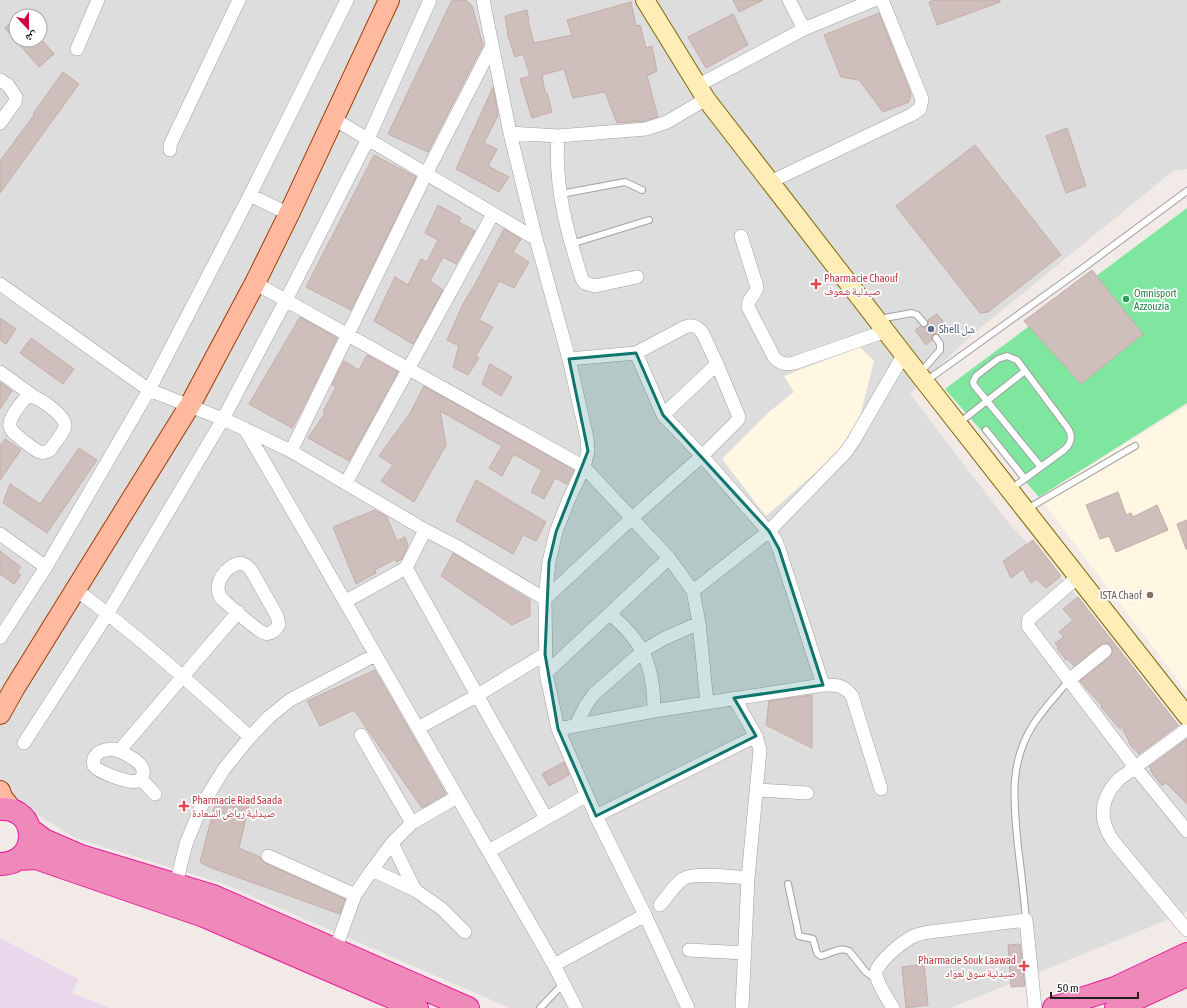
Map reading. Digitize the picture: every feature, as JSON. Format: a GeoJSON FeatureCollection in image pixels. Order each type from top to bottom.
{"type":"FeatureCollection","features":[{"type":"Feature","properties":{"kind":"highway"},"geometry":{"type":"LineString","coordinates":[[6,809],[20,814],[26,820],[30,837],[29,846],[25,853],[7,863]]}},
{"type":"Feature","properties":{"kind":"highway"},"geometry":{"type":"LineString","coordinates":[[29,829],[44,840],[81,856],[213,896],[468,1008]]}},
{"type":"Feature","properties":{"kind":"highway"},"geometry":{"type":"LineString","coordinates":[[7,863],[36,858],[204,916],[417,1008]]}},
{"type":"Feature","properties":{"kind":"highway"},"geometry":{"type":"LineString","coordinates":[[1054,1008],[1115,988],[1187,954]]}},
{"type":"Feature","properties":{"kind":"highway"},"geometry":{"type":"LineString","coordinates":[[1116,1008],[1187,975]]}},
{"type":"Feature","properties":{"kind":"main road"},"geometry":{"type":"LineString","coordinates":[[0,714],[10,695],[190,405],[289,214],[389,0]]}},
{"type":"Feature","properties":{"kind":"main road"},"geometry":{"type":"LineString","coordinates":[[0,791],[6,809]]}},
{"type":"Feature","properties":{"kind":"street"},"geometry":{"type":"LineString","coordinates":[[77,49],[98,0]]}},
{"type":"Feature","properties":{"kind":"street"},"geometry":{"type":"LineString","coordinates":[[170,150],[170,145],[239,0]]}},
{"type":"Feature","properties":{"kind":"street"},"geometry":{"type":"LineString","coordinates":[[0,638],[46,567],[149,390],[250,195],[347,0]]}},
{"type":"Feature","properties":{"kind":"street"},"geometry":{"type":"LineString","coordinates":[[24,743],[108,614],[223,418],[286,300],[368,139],[430,0]]}},
{"type":"Feature","properties":{"kind":"street"},"geometry":{"type":"LineString","coordinates":[[483,0],[510,133],[536,239],[569,359],[587,438],[588,451],[584,467],[568,501],[556,532],[549,562],[545,599],[546,673],[558,728],[596,816],[645,915],[688,1008]]}},
{"type":"Feature","properties":{"kind":"street"},"geometry":{"type":"LineString","coordinates":[[645,0],[702,92],[770,182],[1187,716]]}},
{"type":"Feature","properties":{"kind":"street"},"geometry":{"type":"LineString","coordinates":[[789,0],[804,29]]}},
{"type":"Feature","properties":{"kind":"street"},"geometry":{"type":"LineString","coordinates":[[510,133],[558,136],[646,129],[677,117],[702,92],[804,29],[874,0]]}},
{"type":"Feature","properties":{"kind":"street"},"geometry":{"type":"LineString","coordinates":[[770,182],[911,115],[920,109],[922,99],[882,0]]}},
{"type":"Feature","properties":{"kind":"street"},"geometry":{"type":"LineString","coordinates":[[291,451],[426,174],[492,46]]}},
{"type":"Feature","properties":{"kind":"street"},"geometry":{"type":"LineString","coordinates":[[0,80],[8,85],[16,97],[15,102],[0,123]]}},
{"type":"Feature","properties":{"kind":"street"},"geometry":{"type":"LineString","coordinates":[[334,119],[536,239]]}},
{"type":"Feature","properties":{"kind":"street"},"geometry":{"type":"LineString","coordinates":[[558,136],[557,157],[560,194],[571,244],[582,279],[589,286],[595,286],[638,277]]}},
{"type":"Feature","properties":{"kind":"street"},"geometry":{"type":"LineString","coordinates":[[250,195],[289,214]]}},
{"type":"Feature","properties":{"kind":"street"},"geometry":{"type":"LineString","coordinates":[[346,483],[493,214]]}},
{"type":"Feature","properties":{"kind":"street"},"geometry":{"type":"LineString","coordinates":[[741,236],[757,287],[756,292],[749,301],[748,307],[774,357],[780,363],[794,363],[881,325]]}},
{"type":"Feature","properties":{"kind":"street"},"geometry":{"type":"LineString","coordinates":[[254,283],[409,368],[584,467],[669,558],[693,591],[699,623],[707,702]]}},
{"type":"Feature","properties":{"kind":"street"},"geometry":{"type":"LineString","coordinates":[[0,284],[149,390],[223,418],[291,451],[545,599]]}},
{"type":"Feature","properties":{"kind":"street"},"geometry":{"type":"LineString","coordinates":[[545,599],[632,518],[702,456],[739,417],[703,334],[696,326],[690,325],[685,327],[636,353],[569,359]]}},
{"type":"Feature","properties":{"kind":"street"},"geometry":{"type":"LineString","coordinates":[[636,353],[663,415],[702,456],[775,539],[823,685]]}},
{"type":"Feature","properties":{"kind":"street"},"geometry":{"type":"LineString","coordinates":[[693,591],[769,531],[846,452],[904,354]]}},
{"type":"Feature","properties":{"kind":"street"},"geometry":{"type":"LineString","coordinates":[[663,415],[717,364]]}},
{"type":"Feature","properties":{"kind":"street"},"geometry":{"type":"LineString","coordinates":[[0,372],[59,414],[64,422],[62,432],[50,450],[44,452],[38,451],[16,435],[10,428],[11,418],[22,402],[25,398],[33,396]]}},
{"type":"Feature","properties":{"kind":"street"},"geometry":{"type":"LineString","coordinates":[[245,429],[346,601],[375,655],[489,851],[554,965],[576,1008]]}},
{"type":"Feature","properties":{"kind":"street"},"geometry":{"type":"LineString","coordinates":[[346,601],[406,568],[425,530]]}},
{"type":"Feature","properties":{"kind":"street"},"geometry":{"type":"LineString","coordinates":[[0,534],[46,567]]}},
{"type":"Feature","properties":{"kind":"street"},"geometry":{"type":"LineString","coordinates":[[546,673],[669,558]]}},
{"type":"Feature","properties":{"kind":"street"},"geometry":{"type":"LineString","coordinates":[[236,564],[241,564],[247,566],[251,570],[278,616],[279,624],[274,631],[270,633],[261,632],[238,612],[221,598],[217,589],[220,579],[231,567],[236,564]]}},
{"type":"Feature","properties":{"kind":"street"},"geometry":{"type":"LineString","coordinates":[[406,568],[546,818]]}},
{"type":"Feature","properties":{"kind":"street"},"geometry":{"type":"LineString","coordinates":[[1078,577],[1029,619],[1029,628],[1135,767],[1187,831]]}},
{"type":"Feature","properties":{"kind":"street"},"geometry":{"type":"LineString","coordinates":[[75,590],[108,614],[182,675],[250,737]]}},
{"type":"Feature","properties":{"kind":"street"},"geometry":{"type":"LineString","coordinates":[[119,751],[182,675],[238,612]]}},
{"type":"Feature","properties":{"kind":"street"},"geometry":{"type":"LineString","coordinates":[[610,614],[623,624],[643,651],[651,670],[654,690],[654,711]]}},
{"type":"Feature","properties":{"kind":"street"},"geometry":{"type":"LineString","coordinates":[[576,725],[586,705],[594,694],[643,651],[662,639],[699,623]]}},
{"type":"Feature","properties":{"kind":"street"},"geometry":{"type":"LineString","coordinates":[[1069,680],[1105,651]]}},
{"type":"Feature","properties":{"kind":"street"},"geometry":{"type":"LineString","coordinates":[[418,728],[478,695],[545,654]]}},
{"type":"Feature","properties":{"kind":"street"},"geometry":{"type":"LineString","coordinates":[[176,884],[186,844],[202,806],[224,769],[250,737],[269,717],[290,700],[375,655]]}},
{"type":"Feature","properties":{"kind":"street"},"geometry":{"type":"LineString","coordinates":[[558,728],[707,702],[823,685],[841,686],[852,696],[881,789]]}},
{"type":"Feature","properties":{"kind":"street"},"geometry":{"type":"LineString","coordinates":[[734,698],[756,736],[760,750],[748,878],[742,1008]]}},
{"type":"Feature","properties":{"kind":"street"},"geometry":{"type":"LineString","coordinates":[[1187,729],[1119,779],[1107,795],[1103,814],[1104,824],[1113,841],[1187,930]]}},
{"type":"Feature","properties":{"kind":"street"},"geometry":{"type":"LineString","coordinates":[[362,735],[412,823]]}},
{"type":"Feature","properties":{"kind":"street"},"geometry":{"type":"LineString","coordinates":[[596,816],[756,736]]}},
{"type":"Feature","properties":{"kind":"street"},"geometry":{"type":"LineString","coordinates":[[109,749],[119,751],[141,766],[143,772],[141,778],[135,782],[100,771],[94,766],[93,758],[96,754],[109,749]]}},
{"type":"Feature","properties":{"kind":"street"},"geometry":{"type":"LineString","coordinates":[[141,778],[155,794]]}},
{"type":"Feature","properties":{"kind":"street"},"geometry":{"type":"LineString","coordinates":[[756,790],[807,793]]}},
{"type":"Feature","properties":{"kind":"street"},"geometry":{"type":"LineString","coordinates":[[489,851],[587,795]]}},
{"type":"Feature","properties":{"kind":"street"},"geometry":{"type":"LineString","coordinates":[[335,950],[355,895],[392,843],[412,823],[458,797]]}},
{"type":"Feature","properties":{"kind":"street"},"geometry":{"type":"LineString","coordinates":[[392,843],[415,890]]}},
{"type":"Feature","properties":{"kind":"street"},"geometry":{"type":"LineString","coordinates":[[268,856],[355,895]]}},
{"type":"Feature","properties":{"kind":"street"},"geometry":{"type":"LineString","coordinates":[[372,870],[415,890],[442,909],[465,932]]}},
{"type":"Feature","properties":{"kind":"street"},"geometry":{"type":"LineString","coordinates":[[660,905],[678,882],[686,877],[748,878]]}},
{"type":"Feature","properties":{"kind":"street"},"geometry":{"type":"LineString","coordinates":[[554,965],[645,915]]}},
{"type":"Feature","properties":{"kind":"street"},"geometry":{"type":"LineString","coordinates":[[893,1008],[876,973],[878,966],[900,945],[913,936],[930,932],[1026,920],[1035,1008]]}},
{"type":"Feature","properties":{"kind":"street"},"geometry":{"type":"LineString","coordinates":[[689,950],[745,953]]}},
{"type":"Feature","properties":{"kind":"lane"},"geometry":{"type":"LineString","coordinates":[[560,194],[625,182],[642,190]]}},
{"type":"Feature","properties":{"kind":"lane"},"geometry":{"type":"LineString","coordinates":[[922,378],[1079,271],[1187,191]]}},
{"type":"Feature","properties":{"kind":"lane"},"geometry":{"type":"LineString","coordinates":[[571,244],[649,220]]}},
{"type":"Feature","properties":{"kind":"lane"},"geometry":{"type":"LineString","coordinates":[[881,325],[912,313],[917,315],[924,323]]}},
{"type":"Feature","properties":{"kind":"lane"},"geometry":{"type":"LineString","coordinates":[[922,378],[940,350],[940,344],[936,338]]}},
{"type":"Feature","properties":{"kind":"lane"},"geometry":{"type":"LineString","coordinates":[[1010,490],[1068,447],[1072,439],[1068,427],[1017,360],[1008,356],[998,359],[976,376],[974,385],[1041,467]]}},
{"type":"Feature","properties":{"kind":"lane"},"geometry":{"type":"LineString","coordinates":[[958,424],[1025,371]]}},
{"type":"Feature","properties":{"kind":"lane"},"geometry":{"type":"LineString","coordinates":[[986,430],[1025,479]]}},
{"type":"Feature","properties":{"kind":"lane"},"geometry":{"type":"LineString","coordinates":[[1026,510],[1135,446]]}},
{"type":"Feature","properties":{"kind":"lane"},"geometry":{"type":"LineString","coordinates":[[1026,920],[1014,809],[1015,773],[1018,757],[1032,726],[1039,715],[1069,680]]}},
{"type":"Feature","properties":{"kind":"lane"},"geometry":{"type":"LineString","coordinates":[[788,884],[799,936],[813,939],[817,953],[821,956],[845,949],[849,951],[866,972],[879,981]]}},
{"type":"Feature","properties":{"kind":"lane"},"geometry":{"type":"LineString","coordinates":[[540,1008],[563,984]]}},
{"type":"Feature","properties":{"kind":"highlighted area"},"geometry":{"type":"Polygon","coordinates":[[[636,353],[663,415],[769,531],[779,549],[823,685],[734,698],[756,736],[596,816],[558,729],[545,654],[549,562],[556,532],[588,451],[569,359],[636,353]]]}},
{"type":"Feature","properties":{"kind":"shaded area"},"geometry":{"type":"Polygon","coordinates":[[[0,0],[1187,0],[1187,169],[1173,171],[974,333],[910,394],[1011,526],[1067,584],[1187,735],[1187,912],[950,1008],[510,1008],[224,884],[75,838],[26,808],[0,807],[0,0]]]}},
{"type":"Feature","properties":{"kind":"shaded area"},"geometry":{"type":"Polygon","coordinates":[[[860,347],[874,361],[854,439],[766,516],[722,459],[769,412],[794,392],[784,376],[860,347]]]}},
{"type":"Feature","properties":{"kind":"shaded area","name":"ISTA Chaof"},"geometry":{"type":"Polygon","coordinates":[[[1187,406],[1187,692],[1039,497],[1187,406]]]}},
{"type":"Feature","properties":{"kind":"shaded area"},"geometry":{"type":"Polygon","coordinates":[[[0,938],[78,979],[72,993],[110,1008],[0,1008],[0,938]]]}},
{"type":"Feature","properties":{"kind":"green space","name":"Omnisport Azzouzia"},"geometry":{"type":"Polygon","coordinates":[[[1187,208],[1187,403],[1039,497],[945,389],[1187,208]]]}},
{"type":"Feature","properties":{"kind":"building"},"geometry":{"type":"Polygon","coordinates":[[[452,0],[466,0],[472,6],[483,45],[428,152],[388,134],[452,0]]]}},
{"type":"Feature","properties":{"kind":"building"},"geometry":{"type":"Polygon","coordinates":[[[733,0],[763,0],[739,12],[733,0]]]}},
{"type":"Feature","properties":{"kind":"building"},"geometry":{"type":"Polygon","coordinates":[[[934,0],[1000,0],[1000,2],[937,25],[929,2],[934,0]]]}},
{"type":"Feature","properties":{"kind":"building"},"geometry":{"type":"Polygon","coordinates":[[[631,2],[636,26],[640,25],[646,48],[652,46],[657,71],[647,76],[658,117],[644,121],[617,123],[605,92],[573,98],[564,69],[542,75],[545,93],[547,93],[552,112],[532,118],[520,79],[530,76],[523,54],[515,57],[508,36],[505,16],[527,10],[528,21],[534,43],[572,35],[567,20],[631,2]]]}},
{"type":"Feature","properties":{"kind":"building"},"geometry":{"type":"Polygon","coordinates":[[[879,13],[911,94],[909,102],[883,112],[859,80],[841,77],[824,35],[879,13]]]}},
{"type":"Feature","properties":{"kind":"building"},"geometry":{"type":"Polygon","coordinates":[[[733,14],[748,45],[706,68],[688,37],[733,14]]]}},
{"type":"Feature","properties":{"kind":"building"},"geometry":{"type":"Polygon","coordinates":[[[48,47],[54,54],[39,67],[22,48],[48,47]]]}},
{"type":"Feature","properties":{"kind":"building"},"geometry":{"type":"Polygon","coordinates":[[[63,72],[79,84],[0,193],[0,161],[63,72]]]}},
{"type":"Feature","properties":{"kind":"building"},"geometry":{"type":"Polygon","coordinates":[[[493,87],[498,115],[484,143],[497,149],[488,166],[509,177],[499,192],[456,169],[493,87]]]}},
{"type":"Feature","properties":{"kind":"building"},"geometry":{"type":"Polygon","coordinates":[[[1067,128],[1086,186],[1066,193],[1046,136],[1067,128]]]}},
{"type":"Feature","properties":{"kind":"building"},"geometry":{"type":"Polygon","coordinates":[[[975,145],[1061,255],[988,312],[980,313],[896,206],[975,145]]]}},
{"type":"Feature","properties":{"kind":"building"},"geometry":{"type":"Polygon","coordinates":[[[374,155],[416,177],[351,310],[306,287],[374,155]]]}},
{"type":"Feature","properties":{"kind":"building"},"geometry":{"type":"Polygon","coordinates":[[[438,205],[461,218],[459,222],[475,231],[456,264],[443,257],[430,281],[443,290],[413,344],[374,321],[395,277],[408,285],[421,259],[427,262],[438,240],[425,233],[438,205]]]}},
{"type":"Feature","properties":{"kind":"building"},"geometry":{"type":"Polygon","coordinates":[[[504,229],[521,239],[513,252],[529,262],[514,288],[499,281],[479,320],[493,327],[476,356],[479,358],[468,375],[453,367],[459,346],[447,340],[463,304],[504,229]]]}},
{"type":"Feature","properties":{"kind":"building"},"geometry":{"type":"Polygon","coordinates":[[[1092,270],[1143,334],[1081,384],[1024,321],[1092,270]]]}},
{"type":"Feature","properties":{"kind":"building","name":"Shell شل"},"geometry":{"type":"Polygon","coordinates":[[[937,314],[948,328],[939,335],[933,335],[932,340],[926,345],[915,330],[921,326],[927,327],[928,320],[937,314]]]}},
{"type":"Feature","properties":{"kind":"building"},"geometry":{"type":"Polygon","coordinates":[[[300,317],[337,338],[292,428],[249,404],[300,317]]]}},
{"type":"Feature","properties":{"kind":"building"},"geometry":{"type":"Polygon","coordinates":[[[0,318],[16,329],[6,344],[0,340],[0,318]]]}},
{"type":"Feature","properties":{"kind":"building"},"geometry":{"type":"Polygon","coordinates":[[[31,338],[74,369],[63,384],[20,353],[31,338]]]}},
{"type":"Feature","properties":{"kind":"building"},"geometry":{"type":"Polygon","coordinates":[[[367,355],[398,372],[349,461],[308,438],[325,413],[323,412],[336,387],[332,385],[344,361],[359,370],[367,355]]]}},
{"type":"Feature","properties":{"kind":"building"},"geometry":{"type":"Polygon","coordinates":[[[490,364],[512,377],[501,396],[482,384],[490,364]]]}},
{"type":"Feature","properties":{"kind":"building"},"geometry":{"type":"Polygon","coordinates":[[[0,382],[12,391],[0,409],[0,382]]]}},
{"type":"Feature","properties":{"kind":"building"},"geometry":{"type":"Polygon","coordinates":[[[424,386],[574,470],[567,484],[555,478],[544,499],[531,492],[542,470],[515,455],[513,455],[502,476],[489,468],[502,446],[440,411],[446,445],[414,502],[381,481],[393,465],[379,456],[408,417],[424,386]]]}},
{"type":"Feature","properties":{"kind":"building"},"geometry":{"type":"Polygon","coordinates":[[[5,439],[21,450],[0,480],[0,446],[5,439]]]}},
{"type":"Feature","properties":{"kind":"building"},"geometry":{"type":"Polygon","coordinates":[[[79,448],[97,460],[47,533],[3,503],[10,484],[40,504],[79,448]]]}},
{"type":"Feature","properties":{"kind":"building"},"geometry":{"type":"Polygon","coordinates":[[[476,480],[546,522],[536,541],[523,535],[513,554],[456,521],[476,480]]]}},
{"type":"Feature","properties":{"kind":"building"},"geometry":{"type":"Polygon","coordinates":[[[1118,492],[1126,515],[1131,513],[1133,517],[1157,505],[1168,530],[1116,552],[1109,536],[1100,539],[1086,505],[1118,492]]]}},
{"type":"Feature","properties":{"kind":"building"},"geometry":{"type":"Polygon","coordinates":[[[375,510],[387,517],[397,541],[405,537],[408,545],[402,559],[396,562],[395,559],[375,570],[376,573],[356,584],[333,527],[375,510]]]}},
{"type":"Feature","properties":{"kind":"building"},"geometry":{"type":"Polygon","coordinates":[[[1187,520],[1187,549],[1186,549],[1177,524],[1187,520]]]}},
{"type":"Feature","properties":{"kind":"building"},"geometry":{"type":"Polygon","coordinates":[[[1033,540],[1061,576],[1046,588],[1036,579],[1031,583],[1023,569],[1011,578],[1003,561],[1033,540]]]}},
{"type":"Feature","properties":{"kind":"building"},"geometry":{"type":"Polygon","coordinates":[[[0,551],[21,567],[17,572],[21,575],[14,584],[0,574],[0,551]]]}},
{"type":"Feature","properties":{"kind":"building"},"geometry":{"type":"Polygon","coordinates":[[[453,553],[530,600],[530,616],[512,625],[441,576],[453,553]]]}},
{"type":"Feature","properties":{"kind":"building"},"geometry":{"type":"Polygon","coordinates":[[[1078,597],[1178,725],[1139,754],[1131,746],[1122,727],[1120,729],[1080,681],[1110,657],[1113,650],[1111,646],[1108,643],[1100,645],[1074,666],[1067,658],[1066,660],[1055,643],[1064,637],[1059,632],[1073,620],[1063,609],[1078,597]]]}},
{"type":"Feature","properties":{"kind":"building"},"geometry":{"type":"Polygon","coordinates":[[[375,670],[446,794],[422,808],[354,710],[320,726],[307,701],[375,670]]]}},
{"type":"Feature","properties":{"kind":"building"},"geometry":{"type":"Polygon","coordinates":[[[812,695],[812,748],[766,725],[769,701],[812,695]]]}},
{"type":"Feature","properties":{"kind":"building"},"geometry":{"type":"Polygon","coordinates":[[[1187,739],[1187,804],[1166,783],[1162,786],[1150,770],[1152,769],[1149,767],[1187,739]]]}},
{"type":"Feature","properties":{"kind":"building"},"geometry":{"type":"Polygon","coordinates":[[[564,762],[569,775],[549,786],[542,774],[564,762]]]}},
{"type":"Feature","properties":{"kind":"building"},"geometry":{"type":"Polygon","coordinates":[[[217,797],[249,805],[239,848],[260,857],[265,863],[345,899],[340,914],[209,867],[200,862],[217,797]]]}},
{"type":"Feature","properties":{"kind":"building"},"geometry":{"type":"Polygon","coordinates":[[[1020,944],[1025,986],[1011,987],[1008,945],[1020,944]]]}},
{"type":"Feature","properties":{"kind":"building"},"geometry":{"type":"Polygon","coordinates":[[[924,964],[928,1005],[906,1008],[902,967],[924,964]]]}},
{"type":"Feature","properties":{"kind":"place","name":"Pharmacie Chaouf صيدلية شعوف"},"geometry":{"type":"Point","coordinates":[816,284]}},
{"type":"Feature","properties":{"kind":"place","name":"Omnisport Azzouzia"},"geometry":{"type":"Point","coordinates":[1126,299]}},
{"type":"Feature","properties":{"kind":"place","name":"Shell شل"},"geometry":{"type":"Point","coordinates":[931,329]}},
{"type":"Feature","properties":{"kind":"place","name":"ISTA Chaof"},"geometry":{"type":"Point","coordinates":[1150,595]}},
{"type":"Feature","properties":{"kind":"place","name":"Pharmacie Riad Saada صيدلية رياض السعادة"},"geometry":{"type":"Point","coordinates":[184,806]}},
{"type":"Feature","properties":{"kind":"place","name":"Pharmacie Souk Laawad صيدلية سوق لعواد"},"geometry":{"type":"Point","coordinates":[1024,966]}}]}
